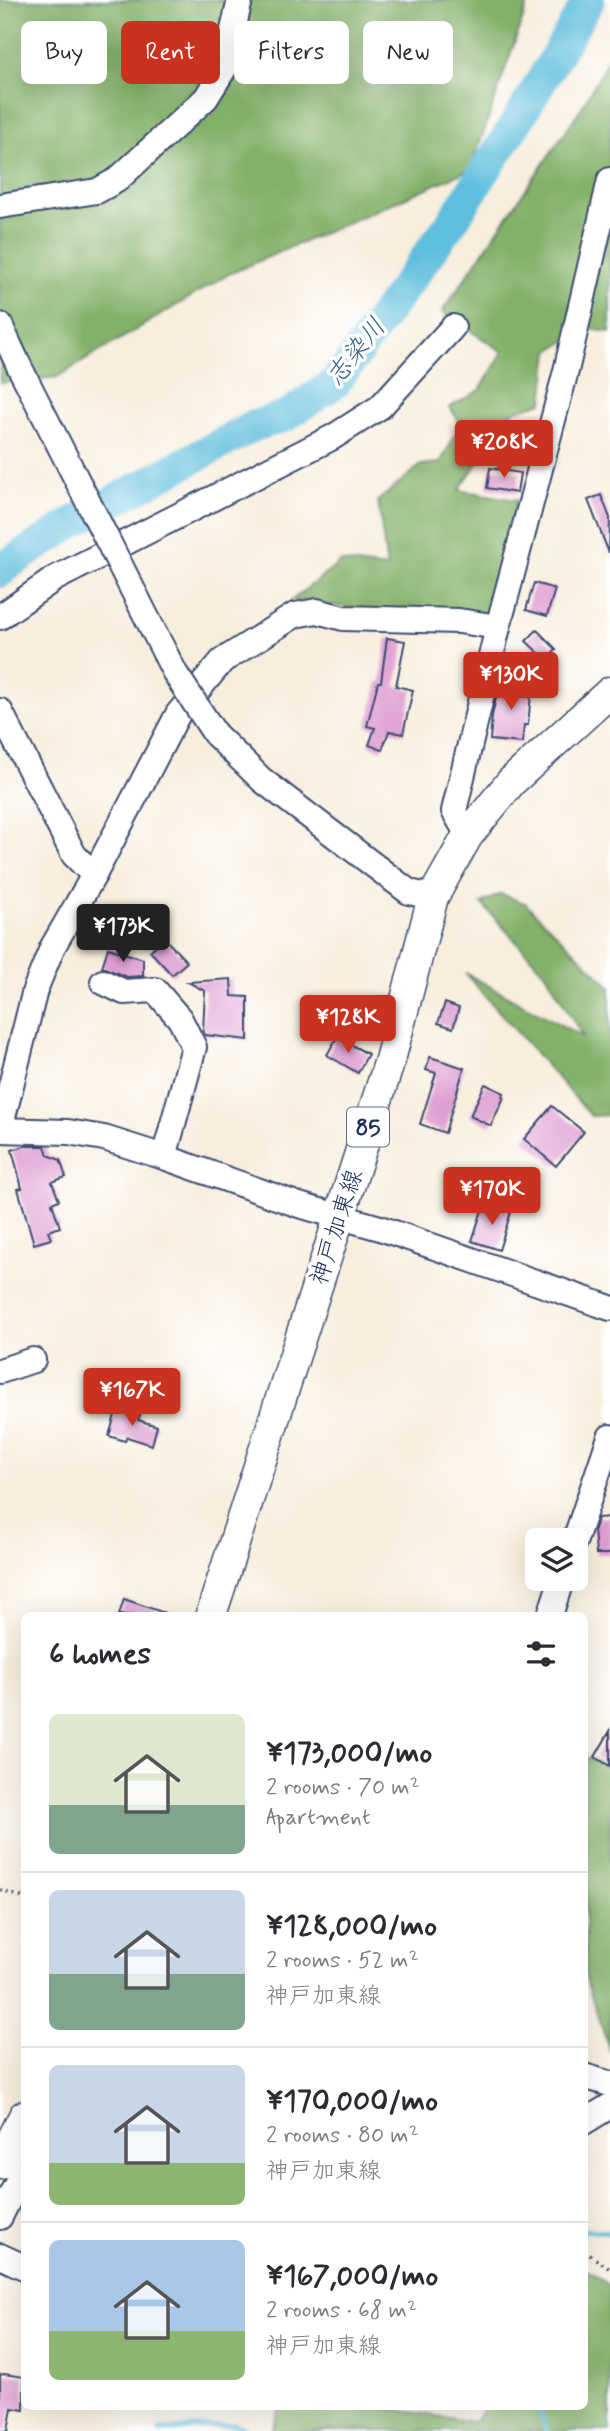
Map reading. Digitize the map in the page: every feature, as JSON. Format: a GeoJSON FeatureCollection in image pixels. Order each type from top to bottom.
{"type":"FeatureCollection","features":[{"type":"Feature","properties":{"kind":"main road","name":"神戸加東線"},"geometry":{"type":"LineString","coordinates":[[212,1612],[390,1060],[433,897],[468,835],[511,782],[610,692]]}},
{"type":"Feature","properties":{"kind":"street"},"geometry":{"type":"LineString","coordinates":[[0,206],[97,191],[117,180],[206,98],[223,69],[240,0]]}},
{"type":"Feature","properties":{"kind":"street"},"geometry":{"type":"LineString","coordinates":[[468,835],[454,811],[498,627],[566,371],[610,180]]}},
{"type":"Feature","properties":{"kind":"street"},"geometry":{"type":"LineString","coordinates":[[0,325],[175,673],[215,734],[262,780],[409,892],[433,897]]}},
{"type":"Feature","properties":{"kind":"street"},"geometry":{"type":"LineString","coordinates":[[0,617],[54,579],[333,437],[380,407],[453,327]]}},
{"type":"Feature","properties":{"kind":"street"},"geometry":{"type":"LineString","coordinates":[[498,627],[459,621],[343,618],[317,611],[295,615],[222,661],[178,715],[94,875],[52,948],[35,990],[0,1129],[68,1132],[92,1136],[164,1157],[610,1308]]}},
{"type":"Feature","properties":{"kind":"street"},"geometry":{"type":"LineString","coordinates":[[0,711],[74,855],[94,875]]}},
{"type":"Feature","properties":{"kind":"street"},"geometry":{"type":"LineString","coordinates":[[103,982],[124,992],[155,990],[180,1019],[194,1047],[164,1157]]}},
{"type":"Feature","properties":{"kind":"street"},"geometry":{"type":"LineString","coordinates":[[0,1371],[33,1360]]}},
{"type":"Feature","properties":{"kind":"street"},"geometry":{"type":"LineString","coordinates":[[579,1528],[610,1437]]}},
{"type":"Feature","properties":{"kind":"street"},"geometry":{"type":"LineString","coordinates":[[551,1612],[558,1591]]}},
{"type":"Feature","properties":{"kind":"street"},"geometry":{"type":"LineString","coordinates":[[588,2077],[610,2084]]}},
{"type":"Feature","properties":{"kind":"street"},"geometry":{"type":"LineString","coordinates":[[588,2120],[610,2106]]}},
{"type":"Feature","properties":{"kind":"street"},"geometry":{"type":"LineString","coordinates":[[0,2217],[15,2142]]}},
{"type":"Feature","properties":{"kind":"street"},"geometry":{"type":"LineString","coordinates":[[0,2256],[21,2266]]}},
{"type":"Feature","properties":{"kind":"path"},"geometry":{"type":"LineString","coordinates":[[0,1890],[21,1897]]}},
{"type":"Feature","properties":{"kind":"path"},"geometry":{"type":"LineString","coordinates":[[588,2254],[610,2269]]}},
{"type":"Feature","properties":{"kind":"green space"},"geometry":{"type":"Polygon","coordinates":[[[0,0],[529,0],[471,169],[229,274],[57,377],[0,383],[0,0]]]}},
{"type":"Feature","properties":{"kind":"green space"},"geometry":{"type":"Polygon","coordinates":[[[610,56],[610,332],[588,329],[549,351],[543,402],[513,411],[459,490],[517,500],[490,612],[380,612],[292,600],[341,562],[387,568],[378,501],[421,465],[440,463],[461,425],[450,407],[480,390],[503,352],[442,312],[582,107],[610,56]]]}},
{"type":"Feature","properties":{"kind":"green space"},"geometry":{"type":"Polygon","coordinates":[[[501,894],[525,903],[610,986],[610,1115],[591,1116],[465,973],[583,1037],[547,975],[481,903],[501,894]]]}},
{"type":"Feature","properties":{"kind":"green space"},"geometry":{"type":"Polygon","coordinates":[[[588,1758],[610,1768],[610,2051],[588,1987],[588,1758]]]}},
{"type":"Feature","properties":{"kind":"green space"},"geometry":{"type":"Polygon","coordinates":[[[588,2270],[610,2286],[610,2431],[271,2431],[279,2410],[399,2410],[475,2422],[482,2410],[588,2410],[588,2270]]]}},
{"type":"Feature","properties":{"kind":"building"},"geometry":{"type":"Polygon","coordinates":[[[529,423],[533,436],[518,445],[511,432],[529,423]]]}},
{"type":"Feature","properties":{"kind":"building"},"geometry":{"type":"Polygon","coordinates":[[[490,468],[520,473],[517,493],[487,488],[490,468]]]}},
{"type":"Feature","properties":{"kind":"building"},"geometry":{"type":"Polygon","coordinates":[[[601,495],[610,518],[609,553],[588,500],[601,495]]]}},
{"type":"Feature","properties":{"kind":"building"},"geometry":{"type":"Polygon","coordinates":[[[534,583],[555,589],[547,616],[526,610],[534,583]]]}},
{"type":"Feature","properties":{"kind":"building"},"geometry":{"type":"Polygon","coordinates":[[[537,630],[556,649],[548,657],[543,657],[526,641],[537,630]]]}},
{"type":"Feature","properties":{"kind":"building"},"geometry":{"type":"Polygon","coordinates":[[[387,638],[405,641],[396,686],[413,690],[403,734],[389,731],[382,750],[369,745],[375,728],[367,726],[378,682],[381,682],[387,638]]]}},
{"type":"Feature","properties":{"kind":"building"},"geometry":{"type":"Polygon","coordinates":[[[500,681],[532,684],[528,725],[524,725],[522,743],[490,740],[500,681]]]}},
{"type":"Feature","properties":{"kind":"building"},"geometry":{"type":"Polygon","coordinates":[[[164,938],[187,962],[172,975],[150,951],[164,938]]]}},
{"type":"Feature","properties":{"kind":"building"},"geometry":{"type":"Polygon","coordinates":[[[108,948],[143,959],[143,976],[127,977],[102,967],[108,948]]]}},
{"type":"Feature","properties":{"kind":"building"},"geometry":{"type":"Polygon","coordinates":[[[231,979],[232,996],[248,997],[248,1040],[205,1035],[205,991],[188,982],[231,979]]]}},
{"type":"Feature","properties":{"kind":"building"},"geometry":{"type":"Polygon","coordinates":[[[445,1003],[459,1008],[453,1028],[438,1023],[445,1003]]]}},
{"type":"Feature","properties":{"kind":"building"},"geometry":{"type":"Polygon","coordinates":[[[337,1037],[368,1054],[358,1073],[327,1055],[337,1037]]]}},
{"type":"Feature","properties":{"kind":"building"},"geometry":{"type":"Polygon","coordinates":[[[430,1057],[464,1068],[445,1133],[420,1124],[436,1073],[426,1070],[430,1057]]]}},
{"type":"Feature","properties":{"kind":"building"},"geometry":{"type":"Polygon","coordinates":[[[485,1084],[504,1093],[491,1126],[470,1116],[485,1084]]]}},
{"type":"Feature","properties":{"kind":"building"},"geometry":{"type":"Polygon","coordinates":[[[552,1106],[584,1132],[556,1166],[524,1139],[552,1106]]]}},
{"type":"Feature","properties":{"kind":"building"},"geometry":{"type":"Polygon","coordinates":[[[25,1146],[45,1146],[48,1155],[60,1160],[66,1177],[52,1182],[59,1200],[52,1203],[60,1227],[48,1231],[51,1239],[34,1244],[18,1189],[22,1188],[12,1150],[25,1146]]]}},
{"type":"Feature","properties":{"kind":"building"},"geometry":{"type":"Polygon","coordinates":[[[484,1204],[511,1212],[499,1250],[472,1241],[484,1204]]]}},
{"type":"Feature","properties":{"kind":"building"},"geometry":{"type":"Polygon","coordinates":[[[117,1408],[140,1415],[138,1420],[157,1426],[152,1445],[127,1437],[125,1441],[109,1436],[117,1408]]]}},
{"type":"Feature","properties":{"kind":"building"},"geometry":{"type":"Polygon","coordinates":[[[610,1517],[610,1554],[596,1554],[594,1529],[598,1518],[610,1517]]]}},
{"type":"Feature","properties":{"kind":"building"},"geometry":{"type":"Polygon","coordinates":[[[124,1599],[162,1612],[120,1612],[124,1599]]]}},
{"type":"Feature","properties":{"kind":"building"},"geometry":{"type":"Polygon","coordinates":[[[610,1731],[610,1766],[595,1757],[610,1731]]]}},
{"type":"Feature","properties":{"kind":"building"},"geometry":{"type":"Polygon","coordinates":[[[0,2375],[21,2377],[21,2410],[12,2408],[8,2431],[0,2431],[0,2375]]]}},
{"type":"Feature","properties":{"kind":"waterway","name":"志染川"},"geometry":{"type":"LineString","coordinates":[[0,572],[72,523],[254,426],[286,416],[335,383],[453,220],[520,117],[589,0]]}},
{"type":"Feature","properties":{"kind":"waterway"},"geometry":{"type":"LineString","coordinates":[[588,2230],[610,2232]]}},
{"type":"Feature","properties":{"kind":"waterway"},"geometry":{"type":"LineString","coordinates":[[540,2410],[546,2431]]}},
{"type":"Feature","properties":{"kind":"waterway"},"geometry":{"type":"LineString","coordinates":[[160,2431],[234,2424],[249,2431]]}}]}
